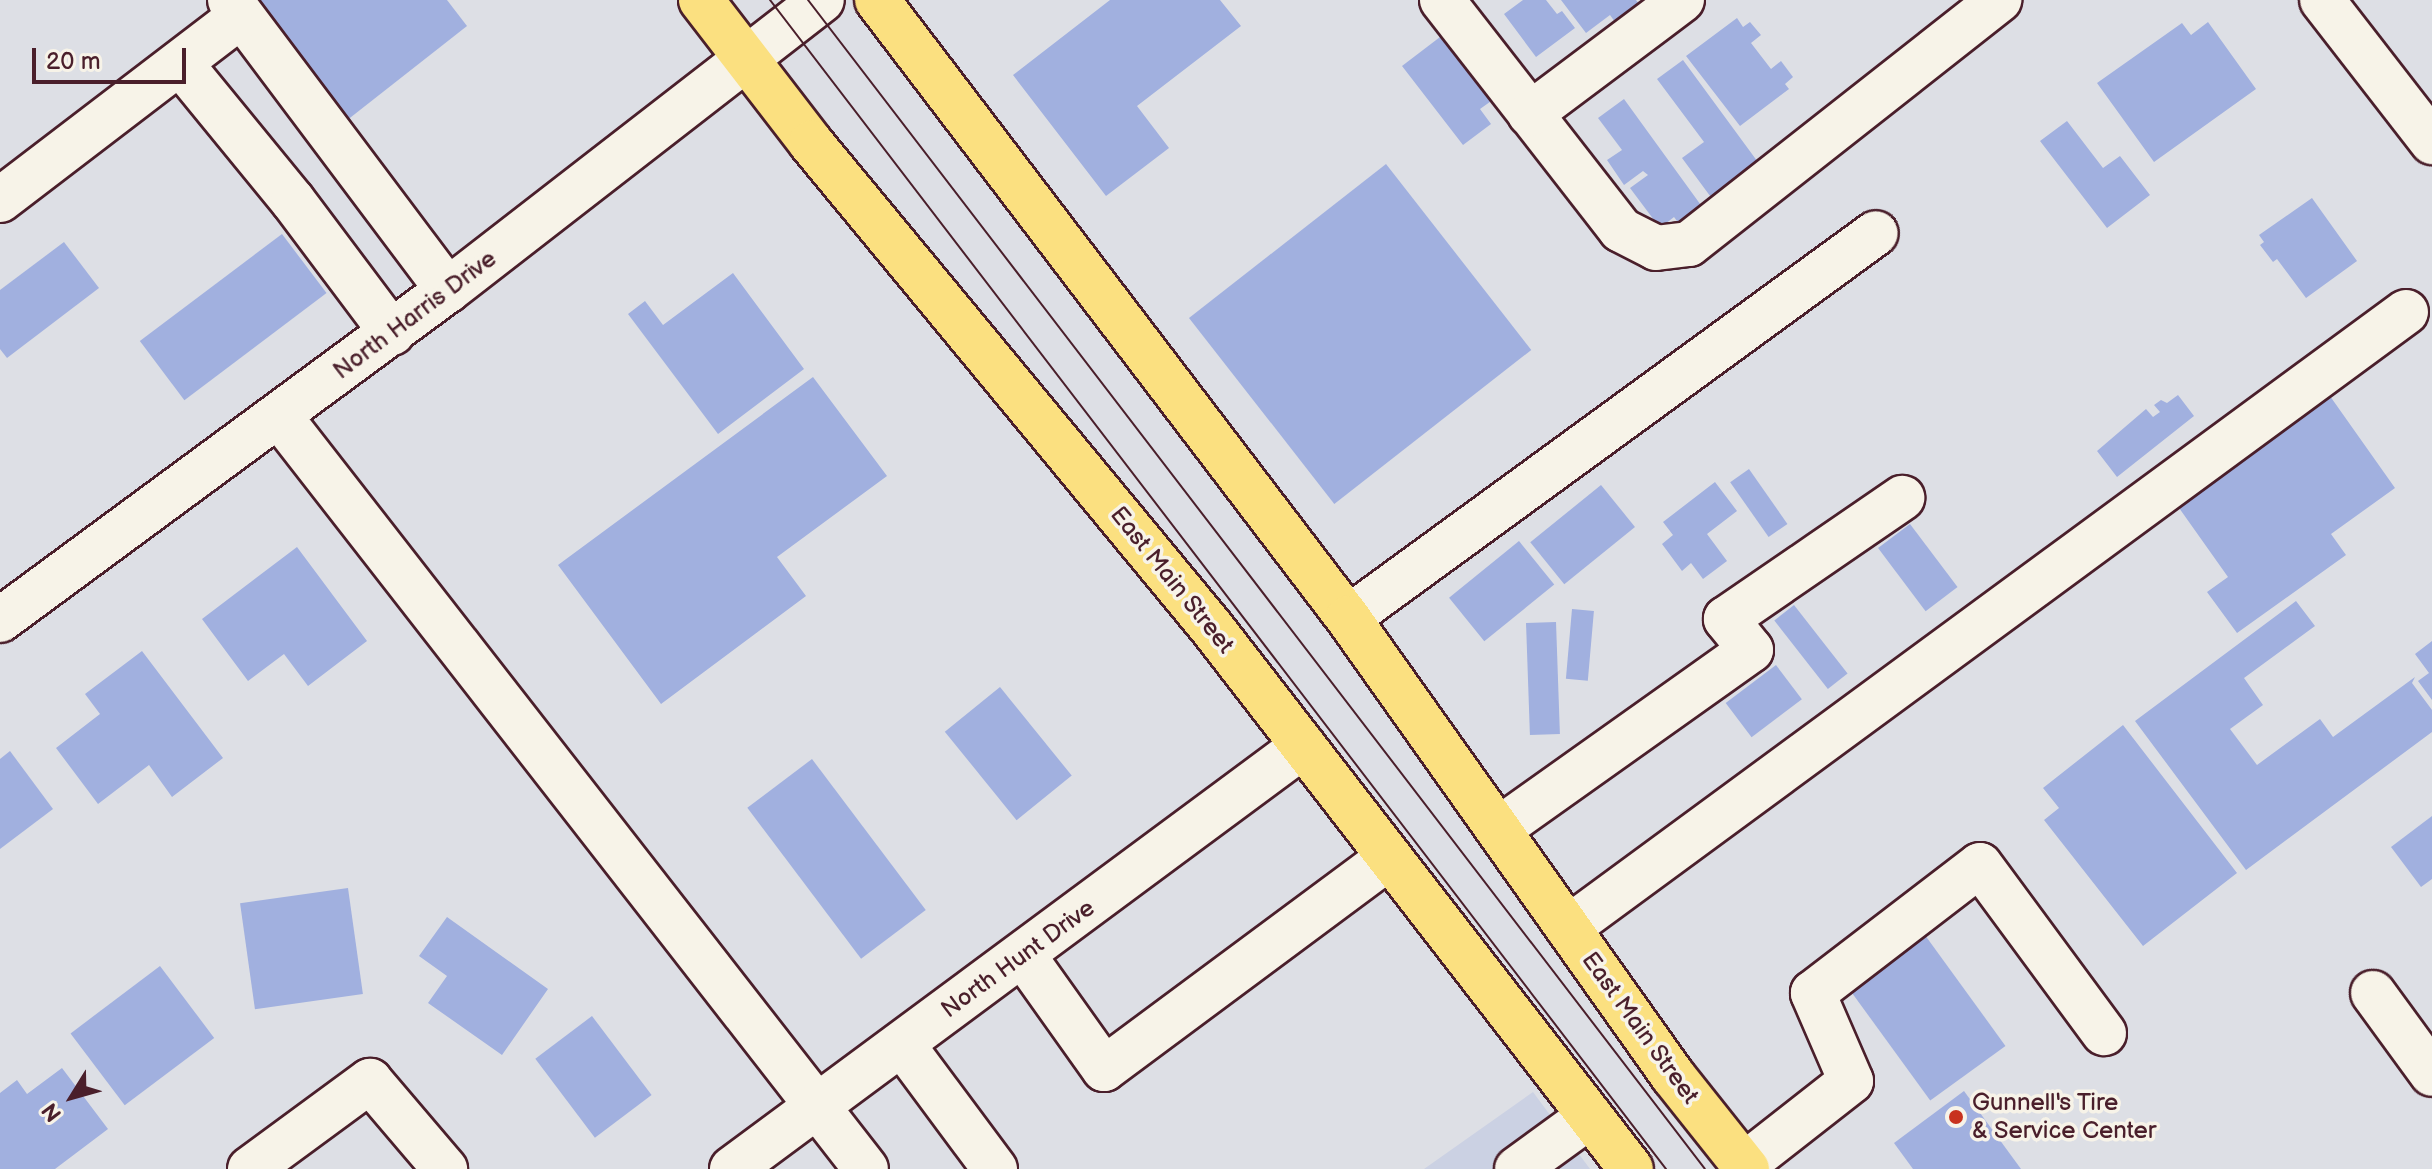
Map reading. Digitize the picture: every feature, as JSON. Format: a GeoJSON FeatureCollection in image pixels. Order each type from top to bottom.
{"type":"FeatureCollection","features":[{"type":"Feature","properties":{"kind":"main road","name":"East Main Street"},"geometry":{"type":"LineString","coordinates":[[701,0],[811,143],[1123,518],[1631,1169]]}},
{"type":"Feature","properties":{"kind":"main road","name":"East Main Street"},"geometry":{"type":"LineString","coordinates":[[877,0],[1348,618],[1673,1076],[1746,1167]]}},
{"type":"Feature","properties":{"kind":"street","name":"North Harris Drive"},"geometry":{"type":"LineString","coordinates":[[0,620],[392,333],[822,0]]}},
{"type":"Feature","properties":{"kind":"street"},"geometry":{"type":"LineString","coordinates":[[1442,0],[1621,230],[1656,248],[1689,244],[1999,0]]}},
{"type":"Feature","properties":{"kind":"street"},"geometry":{"type":"LineString","coordinates":[[1530,114],[1682,0]]}},
{"type":"Feature","properties":{"kind":"street"},"geometry":{"type":"LineString","coordinates":[[2322,0],[2432,142]]}},
{"type":"Feature","properties":{"kind":"street"},"geometry":{"type":"LineString","coordinates":[[0,200],[180,63],[236,8],[448,290]]}},
{"type":"Feature","properties":{"kind":"street"},"geometry":{"type":"LineString","coordinates":[[180,63],[293,201],[392,333]]}},
{"type":"Feature","properties":{"kind":"street"},"geometry":{"type":"LineString","coordinates":[[1348,618],[1876,233]]}},
{"type":"Feature","properties":{"kind":"street"},"geometry":{"type":"LineString","coordinates":[[1568,928],[2406,312]]}},
{"type":"Feature","properties":{"kind":"street"},"geometry":{"type":"LineString","coordinates":[[280,417],[866,1169]]}},
{"type":"Feature","properties":{"kind":"street"},"geometry":{"type":"LineString","coordinates":[[1499,829],[1751,650],[1726,619],[1902,498]]}},
{"type":"Feature","properties":{"kind":"street","name":"North Hunt Drive"},"geometry":{"type":"LineString","coordinates":[[732,1169],[1303,746]]}},
{"type":"Feature","properties":{"kind":"street"},"geometry":{"type":"LineString","coordinates":[[1023,955],[1104,1069],[1389,857]]}},
{"type":"Feature","properties":{"kind":"street"},"geometry":{"type":"LineString","coordinates":[[1746,1167],[1851,1081],[1813,993],[1980,865],[2104,1033]]}},
{"type":"Feature","properties":{"kind":"street"},"geometry":{"type":"LineString","coordinates":[[2373,993],[2432,1074]]}},
{"type":"Feature","properties":{"kind":"street"},"geometry":{"type":"LineString","coordinates":[[902,1044],[995,1169]]}},
{"type":"Feature","properties":{"kind":"street"},"geometry":{"type":"LineString","coordinates":[[250,1169],[370,1081],[445,1169]]}},
{"type":"Feature","properties":{"kind":"street"},"geometry":{"type":"LineString","coordinates":[[1517,1169],[1590,1116]]}},
{"type":"Feature","properties":{"kind":"shaded area"},"geometry":{"type":"Polygon","coordinates":[[[1533,1092],[1590,1169],[1424,1169],[1533,1092]]]}},
{"type":"Feature","properties":{"kind":"building"},"geometry":{"type":"Polygon","coordinates":[[[253,0],[447,0],[467,26],[346,121],[253,0]]]}},
{"type":"Feature","properties":{"kind":"building"},"geometry":{"type":"Polygon","coordinates":[[[1110,0],[1220,0],[1241,26],[1137,106],[1169,148],[1106,196],[1013,75],[1110,0]]]}},
{"type":"Feature","properties":{"kind":"building"},"geometry":{"type":"Polygon","coordinates":[[[1523,0],[1546,0],[1557,14],[1562,11],[1575,28],[1536,57],[1504,14],[1523,0]]]}},
{"type":"Feature","properties":{"kind":"building"},"geometry":{"type":"Polygon","coordinates":[[[1561,0],[1636,0],[1639,4],[1615,22],[1610,15],[1586,33],[1561,0]]]}},
{"type":"Feature","properties":{"kind":"building"},"geometry":{"type":"Polygon","coordinates":[[[1737,18],[1743,27],[1750,22],[1761,35],[1751,43],[1771,69],[1781,61],[1793,77],[1785,84],[1789,89],[1740,126],[1686,56],[1737,18]]]}},
{"type":"Feature","properties":{"kind":"building"},"geometry":{"type":"Polygon","coordinates":[[[2208,22],[2256,89],[2154,162],[2097,83],[2182,23],[2191,35],[2208,22]]]}},
{"type":"Feature","properties":{"kind":"building"},"geometry":{"type":"Polygon","coordinates":[[[1444,34],[1494,99],[1480,109],[1491,124],[1463,145],[1402,66],[1444,34]]]}},
{"type":"Feature","properties":{"kind":"building"},"geometry":{"type":"Polygon","coordinates":[[[1683,60],[1763,169],[1716,204],[1682,158],[1704,142],[1657,79],[1683,60]]]}},
{"type":"Feature","properties":{"kind":"building"},"geometry":{"type":"Polygon","coordinates":[[[1624,99],[1703,208],[1680,225],[1674,217],[1660,228],[1630,188],[1648,175],[1643,171],[1624,185],[1607,160],[1622,150],[1598,118],[1624,99]]]}},
{"type":"Feature","properties":{"kind":"building"},"geometry":{"type":"Polygon","coordinates":[[[2067,121],[2103,168],[2120,156],[2150,195],[2107,228],[2040,141],[2067,121]]]}},
{"type":"Feature","properties":{"kind":"building"},"geometry":{"type":"Polygon","coordinates":[[[1386,164],[1531,350],[1334,504],[1189,318],[1386,164]]]}},
{"type":"Feature","properties":{"kind":"building"},"geometry":{"type":"Polygon","coordinates":[[[2312,198],[2357,261],[2306,298],[2277,259],[2273,262],[2260,245],[2264,242],[2259,235],[2312,198]]]}},
{"type":"Feature","properties":{"kind":"building"},"geometry":{"type":"Polygon","coordinates":[[[282,234],[327,293],[184,400],[140,341],[282,234]]]}},
{"type":"Feature","properties":{"kind":"building"},"geometry":{"type":"Polygon","coordinates":[[[64,242],[99,288],[7,358],[0,349],[0,290],[64,242]]]}},
{"type":"Feature","properties":{"kind":"building"},"geometry":{"type":"Polygon","coordinates":[[[733,273],[804,369],[718,434],[628,314],[645,301],[663,325],[733,273]]]}},
{"type":"Feature","properties":{"kind":"building"},"geometry":{"type":"Polygon","coordinates":[[[813,377],[887,476],[777,557],[806,596],[661,704],[558,565],[813,377]]]}},
{"type":"Feature","properties":{"kind":"building"},"geometry":{"type":"Polygon","coordinates":[[[2325,389],[2395,488],[2331,534],[2346,555],[2237,633],[2207,592],[2228,577],[2172,498],[2325,389]]]}},
{"type":"Feature","properties":{"kind":"building"},"geometry":{"type":"Polygon","coordinates":[[[2178,395],[2194,416],[2117,477],[2097,451],[2146,409],[2153,417],[2160,412],[2154,405],[2161,400],[2167,403],[2178,395]]]}},
{"type":"Feature","properties":{"kind":"building"},"geometry":{"type":"Polygon","coordinates":[[[1749,469],[1787,524],[1769,537],[1730,482],[1749,469]]]}},
{"type":"Feature","properties":{"kind":"building"},"geometry":{"type":"Polygon","coordinates":[[[1715,482],[1737,511],[1707,534],[1727,561],[1703,579],[1691,563],[1682,571],[1662,544],[1673,535],[1663,522],[1715,482]]]}},
{"type":"Feature","properties":{"kind":"building"},"geometry":{"type":"Polygon","coordinates":[[[1601,485],[1635,527],[1564,584],[1530,542],[1601,485]]]}},
{"type":"Feature","properties":{"kind":"building"},"geometry":{"type":"Polygon","coordinates":[[[1910,524],[1958,587],[1926,611],[1878,548],[1910,524]]]}},
{"type":"Feature","properties":{"kind":"building"},"geometry":{"type":"Polygon","coordinates":[[[1519,541],[1554,585],[1484,641],[1449,598],[1519,541]]]}},
{"type":"Feature","properties":{"kind":"building"},"geometry":{"type":"Polygon","coordinates":[[[297,547],[367,641],[308,686],[284,654],[248,681],[202,619],[297,547]]]}},
{"type":"Feature","properties":{"kind":"building"},"geometry":{"type":"Polygon","coordinates":[[[2296,601],[2315,626],[2244,678],[2263,705],[2230,729],[2257,765],[2320,719],[2333,737],[2415,677],[2412,683],[2432,710],[2432,732],[2246,870],[2135,721],[2296,601]]]}},
{"type":"Feature","properties":{"kind":"building"},"geometry":{"type":"Polygon","coordinates":[[[1794,605],[1848,674],[1828,689],[1774,620],[1794,605]]]}},
{"type":"Feature","properties":{"kind":"building"},"geometry":{"type":"Polygon","coordinates":[[[1572,609],[1594,611],[1588,681],[1566,679],[1572,609]]]}},
{"type":"Feature","properties":{"kind":"building"},"geometry":{"type":"Polygon","coordinates":[[[1556,622],[1560,734],[1530,735],[1526,623],[1556,622]]]}},
{"type":"Feature","properties":{"kind":"building"},"geometry":{"type":"Polygon","coordinates":[[[2432,641],[2432,700],[2418,681],[2429,673],[2415,654],[2432,641]]]}},
{"type":"Feature","properties":{"kind":"building"},"geometry":{"type":"Polygon","coordinates":[[[142,651],[223,758],[172,797],[149,765],[98,804],[56,748],[100,714],[85,694],[142,651]]]}},
{"type":"Feature","properties":{"kind":"building"},"geometry":{"type":"Polygon","coordinates":[[[1776,665],[1802,699],[1752,737],[1726,703],[1776,665]]]}},
{"type":"Feature","properties":{"kind":"building"},"geometry":{"type":"Polygon","coordinates":[[[1000,687],[1072,776],[1017,820],[945,732],[1000,687]]]}},
{"type":"Feature","properties":{"kind":"building"},"geometry":{"type":"Polygon","coordinates":[[[2123,725],[2237,873],[2143,946],[2044,820],[2059,808],[2043,788],[2123,725]]]}},
{"type":"Feature","properties":{"kind":"building"},"geometry":{"type":"Polygon","coordinates":[[[10,751],[53,809],[0,849],[0,759],[10,751]]]}},
{"type":"Feature","properties":{"kind":"building"},"geometry":{"type":"Polygon","coordinates":[[[812,759],[926,910],[861,959],[747,808],[812,759]]]}},
{"type":"Feature","properties":{"kind":"building"},"geometry":{"type":"Polygon","coordinates":[[[2432,816],[2432,879],[2421,887],[2391,847],[2432,816]]]}},
{"type":"Feature","properties":{"kind":"building"},"geometry":{"type":"Polygon","coordinates":[[[348,888],[363,994],[255,1009],[240,903],[348,888]]]}},
{"type":"Feature","properties":{"kind":"building"},"geometry":{"type":"Polygon","coordinates":[[[447,917],[548,989],[502,1055],[428,1003],[447,976],[419,956],[447,917]]]}},
{"type":"Feature","properties":{"kind":"building"},"geometry":{"type":"Polygon","coordinates":[[[1922,931],[2005,1046],[1930,1101],[1847,986],[1922,931]]]}},
{"type":"Feature","properties":{"kind":"building"},"geometry":{"type":"Polygon","coordinates":[[[160,966],[214,1038],[125,1105],[71,1033],[160,966]]]}},
{"type":"Feature","properties":{"kind":"building"},"geometry":{"type":"Polygon","coordinates":[[[592,1016],[652,1095],[595,1138],[535,1059],[592,1016]]]}},
{"type":"Feature","properties":{"kind":"building"},"geometry":{"type":"Polygon","coordinates":[[[62,1068],[108,1129],[55,1169],[0,1169],[0,1093],[17,1080],[27,1094],[62,1068]]]}},
{"type":"Feature","properties":{"kind":"building","name":"Gunnell's Tire & Service Center"},"geometry":{"type":"Polygon","coordinates":[[[1964,1091],[2021,1169],[1913,1169],[1894,1143],[1964,1091]]]}},
{"type":"Feature","properties":{"kind":"tram line"},"geometry":{"type":"LineString","coordinates":[[770,0],[1666,1169]]}},
{"type":"Feature","properties":{"kind":"tram line"},"geometry":{"type":"LineString","coordinates":[[808,0],[1705,1169]]}},
{"type":"Feature","properties":{"kind":"place","name":"Gunnell's Tire & Service Center"},"geometry":{"type":"Point","coordinates":[1956,1117]}}]}
